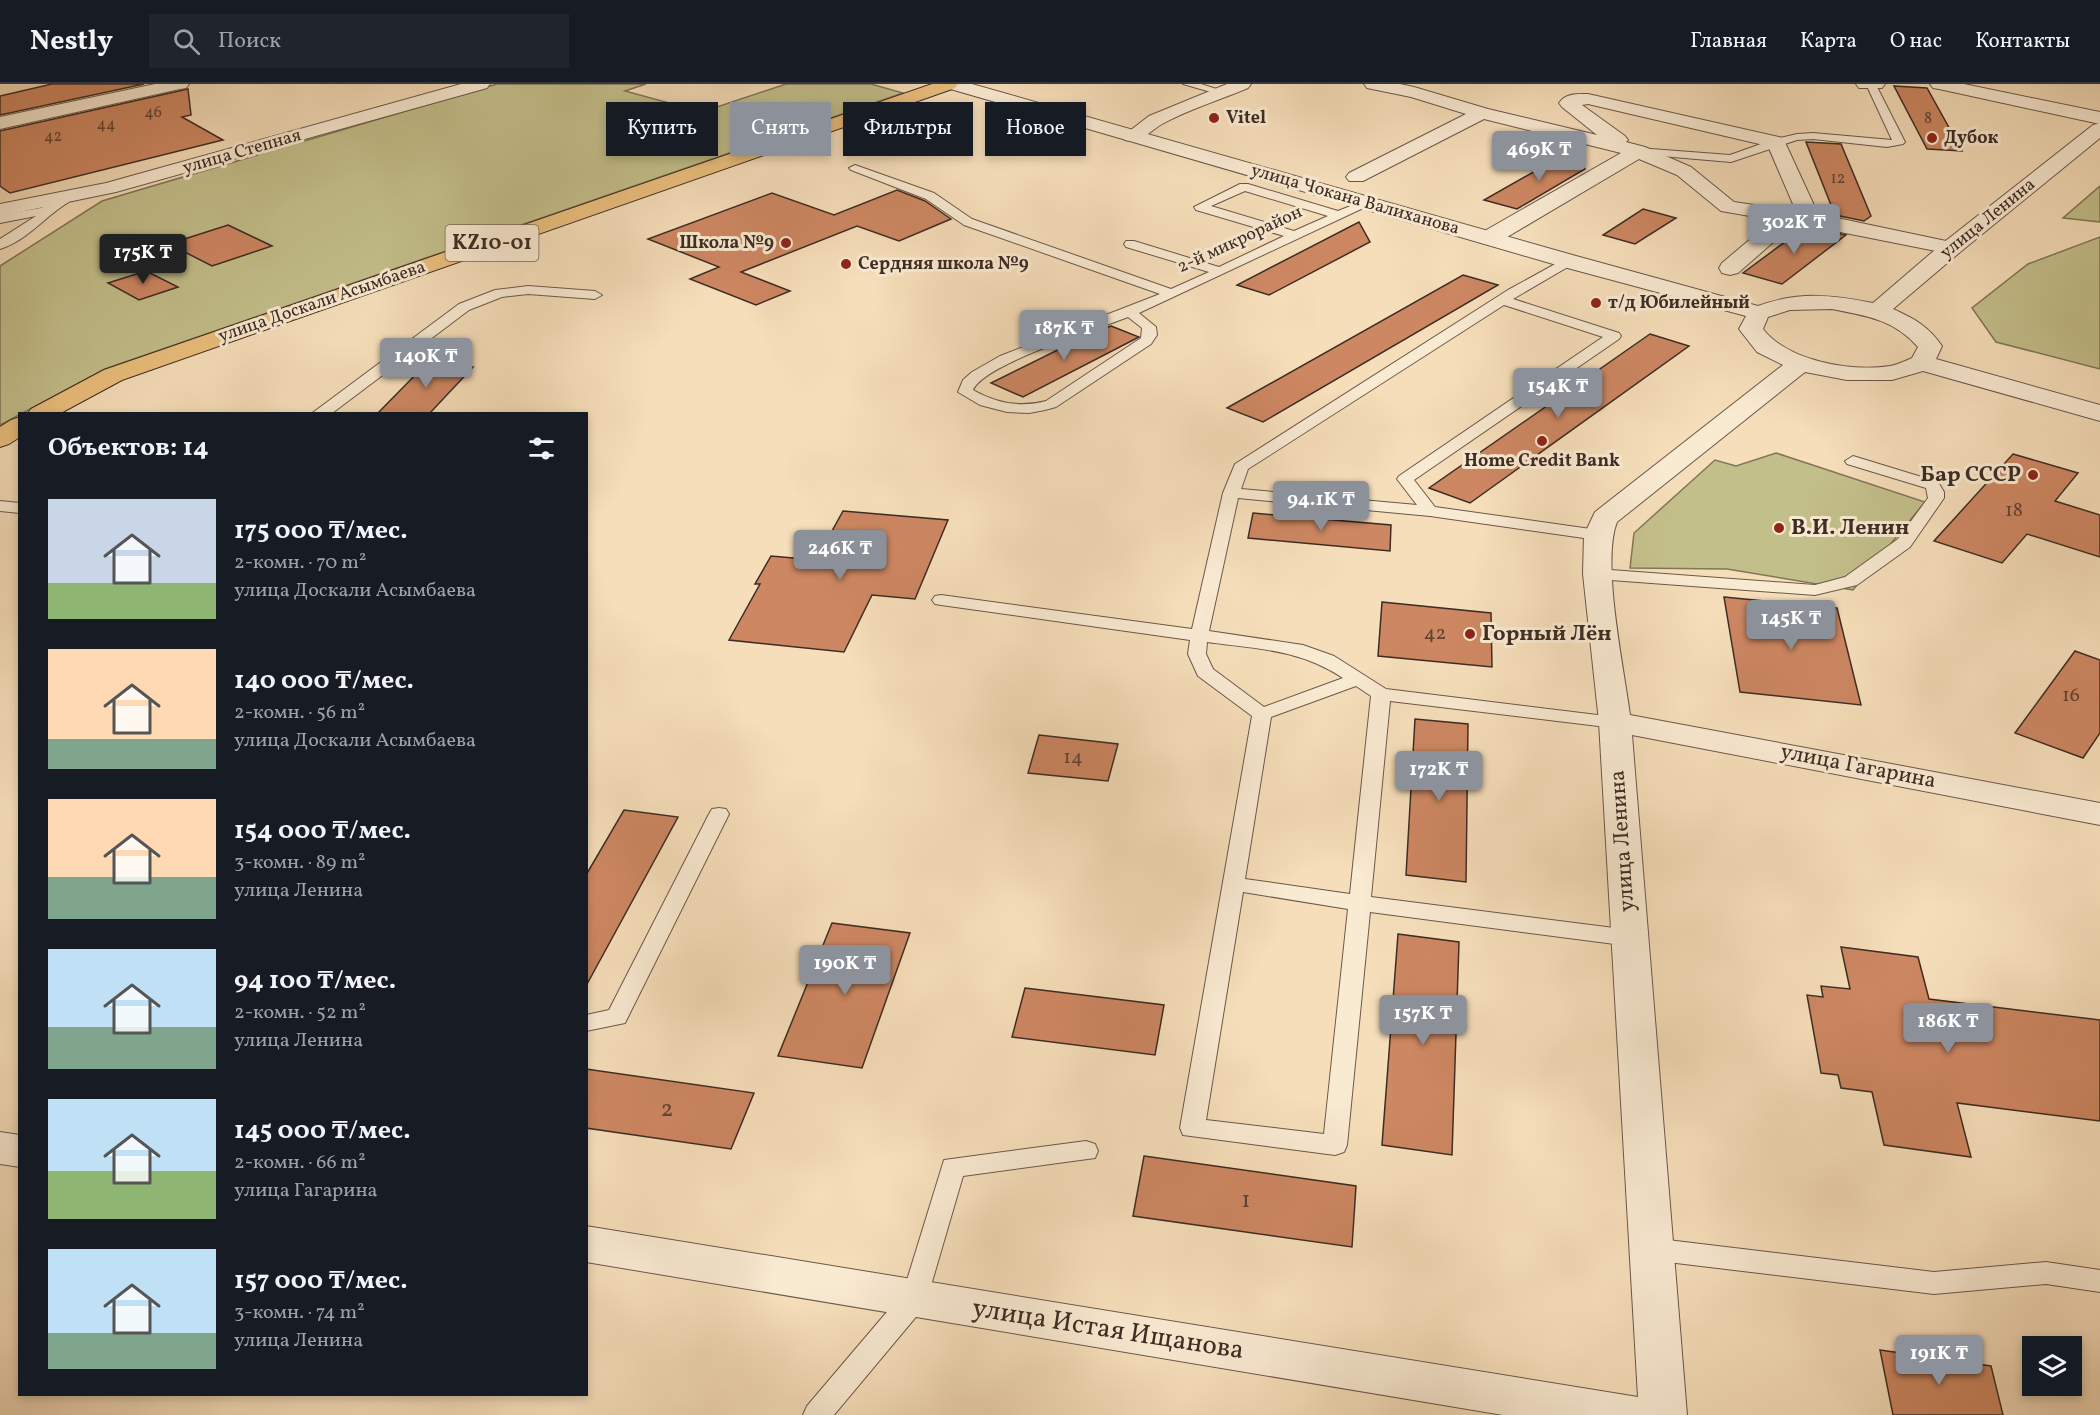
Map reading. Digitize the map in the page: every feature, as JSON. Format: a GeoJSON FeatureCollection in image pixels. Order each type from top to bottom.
{"type":"FeatureCollection","features":[{"type":"Feature","properties":{"kind":"main road","name":"улица Доскали Асымбаева"},"geometry":{"type":"LineString","coordinates":[[44,412],[113,375],[951,84]]}},
{"type":"Feature","properties":{"kind":"main road"},"geometry":{"type":"LineString","coordinates":[[0,439],[18,426]]}},
{"type":"Feature","properties":{"kind":"street"},"geometry":{"type":"LineString","coordinates":[[0,123],[180,84]]}},
{"type":"Feature","properties":{"kind":"street","name":"улица Степная"},"geometry":{"type":"LineString","coordinates":[[0,210],[65,199],[132,182],[481,84]]}},
{"type":"Feature","properties":{"kind":"street","name":"улица Чокана Валиханова"},"geometry":{"type":"LineString","coordinates":[[951,84],[1568,261],[1759,313]]}},
{"type":"Feature","properties":{"kind":"street"},"geometry":{"type":"LineString","coordinates":[[1132,136],[1156,120],[1242,84]]}},
{"type":"Feature","properties":{"kind":"street"},"geometry":{"type":"LineString","coordinates":[[1373,84],[1414,92],[1482,113],[1638,151]]}},
{"type":"Feature","properties":{"kind":"street"},"geometry":{"type":"LineString","coordinates":[[1939,84],[1983,89],[2100,118]]}},
{"type":"Feature","properties":{"kind":"street"},"geometry":{"type":"LineString","coordinates":[[1800,218],[1776,142],[1588,99],[1573,99],[1568,103],[1606,134],[1684,171],[1728,207],[1800,218],[1951,248]]}},
{"type":"Feature","properties":{"kind":"street"},"geometry":{"type":"LineString","coordinates":[[1356,177],[1482,113]]}},
{"type":"Feature","properties":{"kind":"street","name":"улица Ленина"},"geometry":{"type":"LineString","coordinates":[[1878,311],[1951,248],[2100,129]]}},
{"type":"Feature","properties":{"kind":"street"},"geometry":{"type":"LineString","coordinates":[[1489,238],[1638,151]]}},
{"type":"Feature","properties":{"kind":"street"},"geometry":{"type":"LineString","coordinates":[[1730,268],[1800,218]]}},
{"type":"Feature","properties":{"kind":"street"},"geometry":{"type":"LineString","coordinates":[[1922,363],[1930,346],[1913,327],[1878,311],[1832,302],[1788,303],[1759,313],[1751,329],[1765,348],[1800,364],[1858,373],[1892,373],[1922,363],[2100,413]]}},
{"type":"Feature","properties":{"kind":"street"},"geometry":{"type":"LineString","coordinates":[[1598,535],[1605,518],[1800,364]]}},
{"type":"Feature","properties":{"kind":"street","name":"улица Ленина"},"geometry":{"type":"LineString","coordinates":[[1598,535],[1597,574],[1615,722],[1663,1415]]}},
{"type":"Feature","properties":{"kind":"street","name":"улица Гагарина"},"geometry":{"type":"LineString","coordinates":[[1615,722],[2100,814]]}},
{"type":"Feature","properties":{"kind":"street"},"geometry":{"type":"LineString","coordinates":[[0,1148],[18,1151]]}},
{"type":"Feature","properties":{"kind":"street","name":"улица Истая Ищанова"},"geometry":{"type":"LineString","coordinates":[[588,1244],[1630,1415]]}},
{"type":"Feature","properties":{"kind":"lane"},"geometry":{"type":"LineString","coordinates":[[1188,84],[1221,92]]}},
{"type":"Feature","properties":{"kind":"lane"},"geometry":{"type":"LineString","coordinates":[[1638,151],[1731,159],[1776,142],[1797,137],[1813,136],[1887,144],[1899,142],[1870,84]]}},
{"type":"Feature","properties":{"kind":"lane"},"geometry":{"type":"LineString","coordinates":[[855,168],[930,196],[968,222],[1172,294]]}},
{"type":"Feature","properties":{"kind":"lane"},"geometry":{"type":"LineString","coordinates":[[1295,235],[1200,207],[1244,187],[1338,215]]}},
{"type":"Feature","properties":{"kind":"lane"},"geometry":{"type":"LineString","coordinates":[[0,219],[45,211],[65,199]]}},
{"type":"Feature","properties":{"kind":"lane","name":"2-й микрорайон"},"geometry":{"type":"LineString","coordinates":[[1129,311],[1149,327],[1150,335],[1146,341],[1051,404],[1035,409],[997,407],[965,392],[965,386],[972,378],[985,370],[1025,352],[1172,294],[1368,203]]}},
{"type":"Feature","properties":{"kind":"lane"},"geometry":{"type":"LineString","coordinates":[[0,245],[41,219],[45,211]]}},
{"type":"Feature","properties":{"kind":"lane"},"geometry":{"type":"LineString","coordinates":[[1130,244],[1220,271]]}},
{"type":"Feature","properties":{"kind":"lane"},"geometry":{"type":"LineString","coordinates":[[1262,714],[1205,672],[1197,654],[1199,636],[1232,493],[1241,467],[1568,261]]}},
{"type":"Feature","properties":{"kind":"lane"},"geometry":{"type":"LineString","coordinates":[[325,412],[464,307],[500,293],[528,290],[595,295]]}},
{"type":"Feature","properties":{"kind":"lane"},"geometry":{"type":"LineString","coordinates":[[1430,511],[1405,479],[1614,336],[1503,300]]}},
{"type":"Feature","properties":{"kind":"lane"},"geometry":{"type":"LineString","coordinates":[[1597,574],[1815,590],[1851,581],[1904,543],[1936,498],[1932,485],[1853,461]]}},
{"type":"Feature","properties":{"kind":"lane"},"geometry":{"type":"LineString","coordinates":[[1232,493],[1430,511],[1598,535]]}},
{"type":"Feature","properties":{"kind":"lane"},"geometry":{"type":"LineString","coordinates":[[0,506],[18,508]]}},
{"type":"Feature","properties":{"kind":"lane"},"geometry":{"type":"LineString","coordinates":[[941,600],[1314,653],[1381,694],[1615,722]]}},
{"type":"Feature","properties":{"kind":"lane"},"geometry":{"type":"LineString","coordinates":[[1262,714],[1358,679]]}},
{"type":"Feature","properties":{"kind":"lane"},"geometry":{"type":"LineString","coordinates":[[1262,714],[1192,1128],[1335,1145],[1381,694]]}},
{"type":"Feature","properties":{"kind":"lane"},"geometry":{"type":"LineString","coordinates":[[588,1023],[617,1017],[719,814]]}},
{"type":"Feature","properties":{"kind":"lane"},"geometry":{"type":"LineString","coordinates":[[1233,884],[1359,903],[1630,938]]}},
{"type":"Feature","properties":{"kind":"lane"},"geometry":{"type":"LineString","coordinates":[[817,1415],[915,1298],[952,1167],[1086,1151]]}},
{"type":"Feature","properties":{"kind":"lane"},"geometry":{"type":"LineString","coordinates":[[1651,1249],[1934,1283],[2046,1273],[2100,1281]]}},
{"type":"Feature","properties":{"kind":"shaded area"},"geometry":{"type":"Polygon","coordinates":[[[497,84],[646,84],[625,91],[665,102],[606,102],[606,156],[718,156],[718,107],[730,103],[730,153],[105,369],[24,412],[18,412],[18,415],[0,425],[0,266],[102,201],[497,84]]]}},
{"type":"Feature","properties":{"kind":"shaded area"},"geometry":{"type":"Polygon","coordinates":[[[786,84],[871,84],[903,93],[877,102],[843,102],[843,114],[831,118],[831,102],[732,102],[786,84]]]}},
{"type":"Feature","properties":{"kind":"shaded area"},"geometry":{"type":"Polygon","coordinates":[[[2100,186],[2100,222],[2063,218],[2100,186]]]}},
{"type":"Feature","properties":{"kind":"shaded area"},"geometry":{"type":"Polygon","coordinates":[[[2100,237],[2100,369],[1996,342],[1972,308],[2028,264],[2100,237]]]}},
{"type":"Feature","properties":{"kind":"shaded area"},"geometry":{"type":"Polygon","coordinates":[[[1776,453],[1925,502],[1853,590],[1727,569],[1630,568],[1634,533],[1715,460],[1736,466],[1776,453]]]}},
{"type":"Feature","properties":{"kind":"building"},"geometry":{"type":"Polygon","coordinates":[[[52,84],[144,84],[0,115],[0,96],[52,84]]]}},
{"type":"Feature","properties":{"kind":"building"},"geometry":{"type":"Polygon","coordinates":[[[1894,86],[1927,88],[1962,151],[1927,149],[1894,86]]]}},
{"type":"Feature","properties":{"kind":"building"},"geometry":{"type":"Polygon","coordinates":[[[188,89],[191,115],[182,117],[223,140],[10,193],[0,186],[0,131],[188,89]]]}},
{"type":"Feature","properties":{"kind":"building"},"geometry":{"type":"Polygon","coordinates":[[[1806,142],[1841,144],[1871,216],[1864,221],[1835,215],[1806,142]]]}},
{"type":"Feature","properties":{"kind":"building"},"geometry":{"type":"Polygon","coordinates":[[[1574,149],[1585,169],[1517,209],[1484,200],[1574,149]]]}},
{"type":"Feature","properties":{"kind":"building"},"geometry":{"type":"Polygon","coordinates":[[[897,190],[925,201],[951,219],[899,241],[857,226],[741,272],[790,291],[756,305],[690,279],[719,267],[648,239],[772,193],[834,215],[897,190]]]}},
{"type":"Feature","properties":{"kind":"building"},"geometry":{"type":"Polygon","coordinates":[[[1643,209],[1676,218],[1635,244],[1603,235],[1643,209]]]}},
{"type":"Feature","properties":{"kind":"building"},"geometry":{"type":"Polygon","coordinates":[[[1359,222],[1370,242],[1269,295],[1237,285],[1359,222]]]}},
{"type":"Feature","properties":{"kind":"building"},"geometry":{"type":"Polygon","coordinates":[[[228,225],[272,246],[212,266],[169,244],[228,225]]]}},
{"type":"Feature","properties":{"kind":"building"},"geometry":{"type":"Polygon","coordinates":[[[1805,227],[1846,235],[1782,284],[1743,273],[1805,227]]]}},
{"type":"Feature","properties":{"kind":"building"},"geometry":{"type":"Polygon","coordinates":[[[146,271],[178,287],[139,300],[108,283],[146,271]]]}},
{"type":"Feature","properties":{"kind":"building"},"geometry":{"type":"Polygon","coordinates":[[[1463,275],[1498,285],[1263,422],[1227,408],[1463,275]]]}},
{"type":"Feature","properties":{"kind":"building"},"geometry":{"type":"Polygon","coordinates":[[[1111,326],[1139,337],[1023,397],[991,383],[1094,332],[1111,326]]]}},
{"type":"Feature","properties":{"kind":"building"},"geometry":{"type":"Polygon","coordinates":[[[1650,334],[1689,346],[1470,503],[1429,488],[1650,334]]]}},
{"type":"Feature","properties":{"kind":"building"},"geometry":{"type":"Polygon","coordinates":[[[428,362],[473,367],[431,412],[379,412],[428,362]]]}},
{"type":"Feature","properties":{"kind":"building"},"geometry":{"type":"Polygon","coordinates":[[[2013,454],[2078,473],[2055,501],[2100,515],[2100,557],[2027,534],[2002,563],[1934,541],[2013,454]]]}},
{"type":"Feature","properties":{"kind":"building"},"geometry":{"type":"Polygon","coordinates":[[[843,511],[948,520],[915,599],[872,595],[844,652],[729,640],[760,584],[755,584],[771,556],[816,560],[843,511]]]}},
{"type":"Feature","properties":{"kind":"building"},"geometry":{"type":"Polygon","coordinates":[[[1253,513],[1391,525],[1390,551],[1248,538],[1253,513]]]}},
{"type":"Feature","properties":{"kind":"building"},"geometry":{"type":"Polygon","coordinates":[[[1724,597],[1837,608],[1861,705],[1740,692],[1724,597]]]}},
{"type":"Feature","properties":{"kind":"building"},"geometry":{"type":"Polygon","coordinates":[[[1382,602],[1491,613],[1492,667],[1378,656],[1382,602]]]}},
{"type":"Feature","properties":{"kind":"building"},"geometry":{"type":"Polygon","coordinates":[[[2075,651],[2100,660],[2100,733],[2083,758],[2015,733],[2075,651]]]}},
{"type":"Feature","properties":{"kind":"building"},"geometry":{"type":"Polygon","coordinates":[[[1415,719],[1468,724],[1466,882],[1406,875],[1415,719]]]}},
{"type":"Feature","properties":{"kind":"building"},"geometry":{"type":"Polygon","coordinates":[[[1039,735],[1118,744],[1108,781],[1028,773],[1039,735]]]}},
{"type":"Feature","properties":{"kind":"building"},"geometry":{"type":"Polygon","coordinates":[[[624,810],[678,817],[588,982],[588,872],[624,810]]]}},
{"type":"Feature","properties":{"kind":"building"},"geometry":{"type":"Polygon","coordinates":[[[832,923],[910,933],[862,1068],[778,1056],[832,923]]]}},
{"type":"Feature","properties":{"kind":"building"},"geometry":{"type":"Polygon","coordinates":[[[1398,934],[1459,942],[1452,1155],[1382,1145],[1398,934]]]}},
{"type":"Feature","properties":{"kind":"building"},"geometry":{"type":"Polygon","coordinates":[[[1841,947],[1918,957],[1929,999],[2100,1020],[2100,1121],[1957,1103],[1971,1157],[1884,1145],[1872,1092],[1841,1088],[1838,1075],[1821,1073],[1807,995],[1823,997],[1821,986],[1850,989],[1841,947]]]}},
{"type":"Feature","properties":{"kind":"building"},"geometry":{"type":"Polygon","coordinates":[[[1025,988],[1164,1005],[1155,1055],[1012,1037],[1025,988]]]}},
{"type":"Feature","properties":{"kind":"building"},"geometry":{"type":"Polygon","coordinates":[[[588,1069],[754,1093],[731,1149],[588,1128],[588,1069]]]}},
{"type":"Feature","properties":{"kind":"building"},"geometry":{"type":"Polygon","coordinates":[[[1144,1156],[1356,1186],[1352,1247],[1133,1216],[1144,1156]]]}},
{"type":"Feature","properties":{"kind":"building"},"geometry":{"type":"Polygon","coordinates":[[[1880,1350],[1991,1366],[2003,1415],[1893,1415],[1880,1350]]]}},
{"type":"Feature","properties":{"kind":"place","name":"Vitel"},"geometry":{"type":"Point","coordinates":[1214,118]}},
{"type":"Feature","properties":{"kind":"place","name":"Дубок"},"geometry":{"type":"Point","coordinates":[1932,138]}},
{"type":"Feature","properties":{"kind":"place","name":"Школа №9"},"geometry":{"type":"Point","coordinates":[786,243]}},
{"type":"Feature","properties":{"kind":"place","name":"Сердняя школа №9"},"geometry":{"type":"Point","coordinates":[846,264]}},
{"type":"Feature","properties":{"kind":"place","name":"т/д Юбилейный"},"geometry":{"type":"Point","coordinates":[1596,303]}},
{"type":"Feature","properties":{"kind":"place","name":"Home Credit Bank"},"geometry":{"type":"Point","coordinates":[1542,441]}},
{"type":"Feature","properties":{"kind":"place","name":"Бар СССР"},"geometry":{"type":"Point","coordinates":[2033,475]}},
{"type":"Feature","properties":{"kind":"place","name":"В.И. Ленин"},"geometry":{"type":"Point","coordinates":[1779,528]}},
{"type":"Feature","properties":{"kind":"place","name":"Горный Лён"},"geometry":{"type":"Point","coordinates":[1470,634]}}]}
